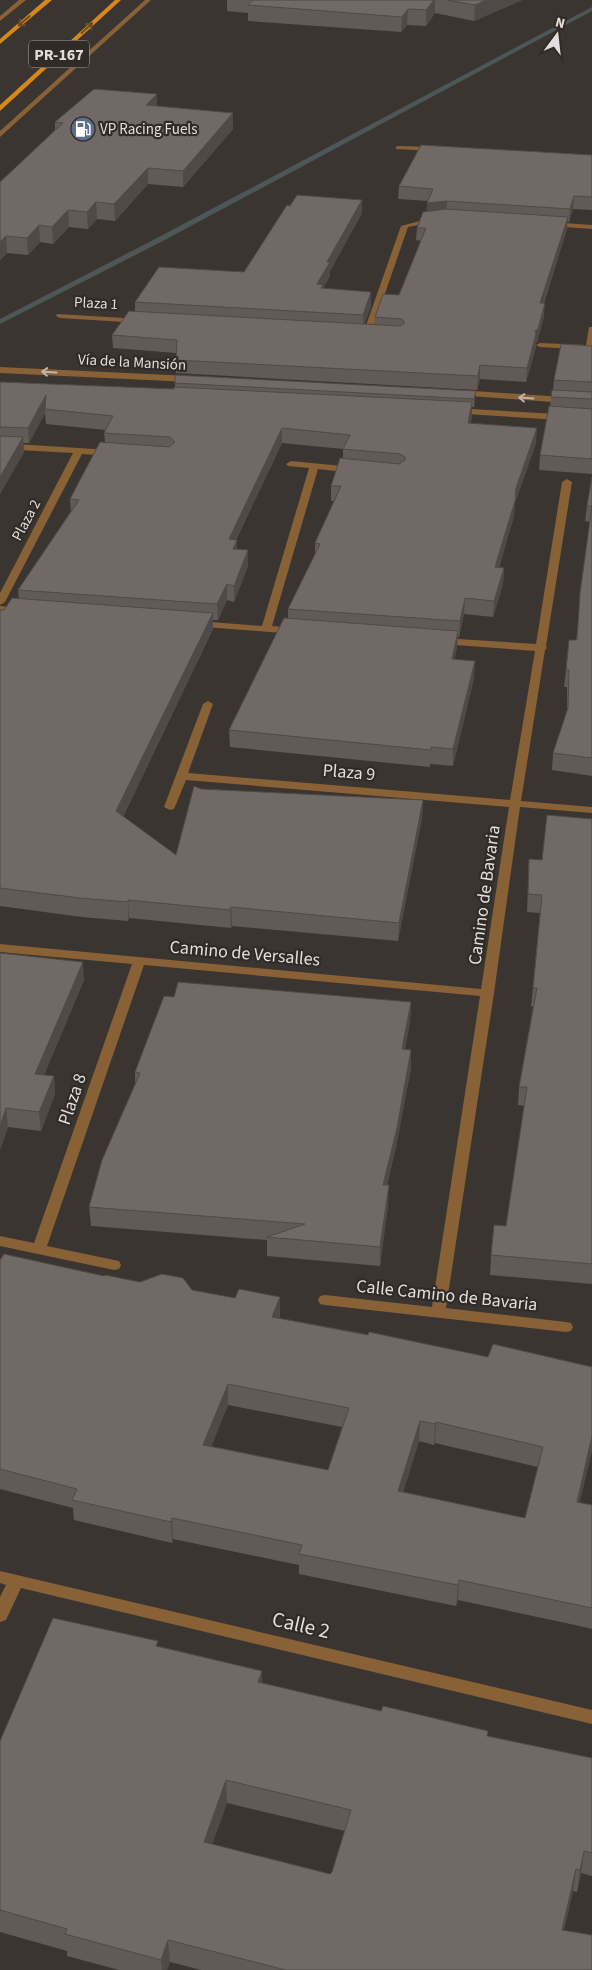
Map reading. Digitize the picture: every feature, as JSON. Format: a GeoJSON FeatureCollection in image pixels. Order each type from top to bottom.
{"type":"FeatureCollection","features":[{"type":"Feature","properties":{"kind":"main road","name":"PR-167"},"geometry":{"type":"LineString","coordinates":[[0,42],[49,0]]}},
{"type":"Feature","properties":{"kind":"main road","name":"PR-167"},"geometry":{"type":"LineString","coordinates":[[0,109],[118,0]]}},
{"type":"Feature","properties":{"kind":"street"},"geometry":{"type":"LineString","coordinates":[[0,19],[23,0]]}},
{"type":"Feature","properties":{"kind":"street"},"geometry":{"type":"LineString","coordinates":[[0,135],[148,0]]}},
{"type":"Feature","properties":{"kind":"street"},"geometry":{"type":"LineString","coordinates":[[398,148],[440,150]]}},
{"type":"Feature","properties":{"kind":"street"},"geometry":{"type":"LineString","coordinates":[[357,334],[371,334],[405,226],[424,220],[446,218]]}},
{"type":"Feature","properties":{"kind":"street"},"geometry":{"type":"LineString","coordinates":[[543,224],[592,227]]}},
{"type":"Feature","properties":{"kind":"street","name":"Plaza 1"},"geometry":{"type":"LineString","coordinates":[[60,316],[149,321]]}},
{"type":"Feature","properties":{"kind":"street"},"geometry":{"type":"LineString","coordinates":[[540,345],[591,348],[592,329]]}},
{"type":"Feature","properties":{"kind":"street","name":"Vía de la Mansión"},"geometry":{"type":"LineString","coordinates":[[0,370],[196,379]]}},
{"type":"Feature","properties":{"kind":"street"},"geometry":{"type":"LineString","coordinates":[[455,393],[592,402]]}},
{"type":"Feature","properties":{"kind":"street"},"geometry":{"type":"LineString","coordinates":[[445,410],[592,419]]}},
{"type":"Feature","properties":{"kind":"street"},"geometry":{"type":"LineString","coordinates":[[0,446],[116,454]]}},
{"type":"Feature","properties":{"kind":"street","name":"Plaza 2"},"geometry":{"type":"LineString","coordinates":[[0,602],[79,451]]}},
{"type":"Feature","properties":{"kind":"street"},"geometry":{"type":"LineString","coordinates":[[291,464],[361,470]]}},
{"type":"Feature","properties":{"kind":"street"},"geometry":{"type":"LineString","coordinates":[[266,629],[314,466]]}},
{"type":"Feature","properties":{"kind":"street","name":"Camino de Bavaria"},"geometry":{"type":"LineString","coordinates":[[438,1313],[488,993],[514,804],[542,648],[568,482]]}},
{"type":"Feature","properties":{"kind":"street"},"geometry":{"type":"LineString","coordinates":[[0,609],[29,612]]}},
{"type":"Feature","properties":{"kind":"street"},"geometry":{"type":"LineString","coordinates":[[186,623],[305,632]]}},
{"type":"Feature","properties":{"kind":"street"},"geometry":{"type":"LineString","coordinates":[[433,641],[542,648]]}},
{"type":"Feature","properties":{"kind":"street"},"geometry":{"type":"LineString","coordinates":[[170,808],[208,704]]}},
{"type":"Feature","properties":{"kind":"street","name":"Plaza 9"},"geometry":{"type":"LineString","coordinates":[[181,776],[592,810]]}},
{"type":"Feature","properties":{"kind":"street","name":"Camino de Versalles"},"geometry":{"type":"LineString","coordinates":[[0,948],[488,993]]}},
{"type":"Feature","properties":{"kind":"street","name":"Plaza 8"},"geometry":{"type":"LineString","coordinates":[[39,1249],[139,960]]}},
{"type":"Feature","properties":{"kind":"street"},"geometry":{"type":"LineString","coordinates":[[0,1241],[114,1265]]}},
{"type":"Feature","properties":{"kind":"street","name":"Calle Camino de Bavaria"},"geometry":{"type":"LineString","coordinates":[[325,1300],[566,1327]]}},
{"type":"Feature","properties":{"kind":"street"},"geometry":{"type":"LineString","coordinates":[[0,1615],[8,1579]]}},
{"type":"Feature","properties":{"kind":"street","name":"Calle 2"},"geometry":{"type":"LineString","coordinates":[[8,1579],[592,1717]]}},
{"type":"Feature","properties":{"kind":"building"},"geometry":{"type":"Polygon","coordinates":[[[253,0],[434,0],[426,10],[408,9],[402,17],[248,5],[253,0]]]}},
{"type":"Feature","properties":{"kind":"building"},"geometry":{"type":"Polygon","coordinates":[[[447,0],[487,0],[475,5],[447,0]]]}},
{"type":"Feature","properties":{"kind":"building"},"geometry":{"type":"Polygon","coordinates":[[[94,89],[157,94],[146,105],[233,113],[183,171],[148,168],[114,204],[96,202],[87,212],[68,210],[52,227],[39,225],[27,238],[6,236],[0,242],[0,182],[63,123],[55,122],[94,89]]]}},
{"type":"Feature","properties":{"kind":"building"},"geometry":{"type":"Polygon","coordinates":[[[421,145],[592,155],[592,197],[574,196],[570,209],[447,201],[427,203],[433,189],[399,186],[421,145]]]}},
{"type":"Feature","properties":{"kind":"building"},"geometry":{"type":"Polygon","coordinates":[[[297,195],[362,200],[327,262],[330,262],[317,284],[323,285],[321,288],[371,292],[363,315],[135,302],[159,267],[244,272],[287,205],[290,206],[297,195]]]}},
{"type":"Feature","properties":{"kind":"building"},"geometry":{"type":"Polygon","coordinates":[[[446,209],[568,217],[540,303],[545,303],[538,329],[535,331],[536,334],[527,368],[480,365],[478,376],[176,360],[177,340],[112,335],[129,311],[400,326],[405,323],[402,319],[375,317],[383,294],[399,295],[426,228],[417,228],[423,212],[446,209]]]}},
{"type":"Feature","properties":{"kind":"building"},"geometry":{"type":"Polygon","coordinates":[[[561,344],[592,346],[592,382],[554,380],[561,344]]]}},
{"type":"Feature","properties":{"kind":"building"},"geometry":{"type":"Polygon","coordinates":[[[175,375],[476,391],[474,399],[175,383],[175,375]]]}},
{"type":"Feature","properties":{"kind":"building"},"geometry":{"type":"Polygon","coordinates":[[[0,382],[174,389],[174,387],[472,402],[468,423],[537,428],[516,488],[515,501],[495,567],[504,568],[494,601],[465,598],[460,621],[288,609],[320,544],[315,543],[341,486],[331,486],[340,458],[399,464],[405,460],[405,457],[400,454],[343,449],[350,435],[282,428],[229,539],[237,540],[233,549],[248,550],[234,586],[227,584],[217,604],[18,590],[79,500],[70,499],[100,442],[169,447],[175,442],[170,437],[104,433],[113,416],[45,409],[46,395],[28,428],[0,427],[0,382]]]}},
{"type":"Feature","properties":{"kind":"building"},"geometry":{"type":"Polygon","coordinates":[[[552,390],[592,392],[592,399],[551,397],[552,390]]]}},
{"type":"Feature","properties":{"kind":"building"},"geometry":{"type":"Polygon","coordinates":[[[549,406],[592,409],[592,459],[540,455],[549,406]]]}},
{"type":"Feature","properties":{"kind":"building"},"geometry":{"type":"Polygon","coordinates":[[[0,436],[23,437],[0,477],[0,436]]]}},
{"type":"Feature","properties":{"kind":"building"},"geometry":{"type":"Polygon","coordinates":[[[592,477],[592,506],[587,506],[592,477]]]}},
{"type":"Feature","properties":{"kind":"building"},"geometry":{"type":"Polygon","coordinates":[[[592,506],[592,758],[553,753],[568,708],[569,670],[566,670],[569,640],[577,640],[580,593],[592,506]]]}},
{"type":"Feature","properties":{"kind":"building"},"geometry":{"type":"Polygon","coordinates":[[[12,598],[213,613],[116,811],[176,855],[194,786],[201,789],[423,800],[399,923],[231,907],[230,910],[128,900],[128,902],[80,898],[0,888],[0,610],[4,610],[12,598]]]}},
{"type":"Feature","properties":{"kind":"building"},"geometry":{"type":"Polygon","coordinates":[[[284,618],[458,631],[452,659],[475,661],[453,749],[431,747],[431,750],[229,730],[284,618]]]}},
{"type":"Feature","properties":{"kind":"building"},"geometry":{"type":"Polygon","coordinates":[[[547,815],[592,819],[592,1264],[491,1255],[494,1225],[506,1226],[527,1087],[519,1087],[537,988],[533,988],[542,895],[528,894],[529,859],[542,860],[547,815]]]}},
{"type":"Feature","properties":{"kind":"building"},"geometry":{"type":"Polygon","coordinates":[[[0,953],[83,962],[35,1074],[54,1076],[39,1112],[6,1108],[0,1126],[0,953]]]}},
{"type":"Feature","properties":{"kind":"building"},"geometry":{"type":"Polygon","coordinates":[[[178,982],[411,1002],[402,1049],[411,1050],[397,1128],[383,1185],[389,1185],[380,1247],[267,1237],[305,1224],[89,1207],[102,1160],[140,1073],[135,1072],[164,996],[174,997],[178,982]]]}},
{"type":"Feature","properties":{"kind":"building"},"geometry":{"type":"Polygon","coordinates":[[[4,1254],[140,1282],[162,1274],[183,1278],[192,1290],[235,1298],[239,1289],[280,1297],[272,1317],[368,1335],[369,1332],[488,1357],[493,1344],[592,1367],[592,1436],[577,1502],[592,1505],[592,1608],[459,1580],[458,1585],[299,1554],[302,1545],[172,1518],[171,1522],[72,1500],[77,1489],[0,1469],[0,1260],[4,1254]],[[228,1384],[203,1445],[328,1470],[349,1408],[228,1384]],[[420,1421],[398,1491],[525,1518],[543,1447],[436,1422],[435,1424],[420,1421]]]}},
{"type":"Feature","properties":{"kind":"building"},"geometry":{"type":"Polygon","coordinates":[[[53,1618],[158,1641],[156,1646],[262,1671],[258,1682],[381,1711],[383,1706],[488,1731],[487,1736],[592,1758],[592,1853],[584,1851],[580,1870],[576,1869],[562,1930],[592,1935],[592,1970],[286,1970],[168,1940],[161,1960],[65,1934],[67,1929],[0,1910],[0,1741],[53,1618]],[[226,1780],[204,1842],[330,1874],[351,1810],[226,1780]]]}},
{"type":"Feature","properties":{"kind":"waterway"},"geometry":{"type":"LineString","coordinates":[[0,322],[489,66],[592,9]]}},
{"type":"Feature","properties":{"kind":"place","name":"VP Racing Fuels"},"geometry":{"type":"Point","coordinates":[83,129]}}]}
